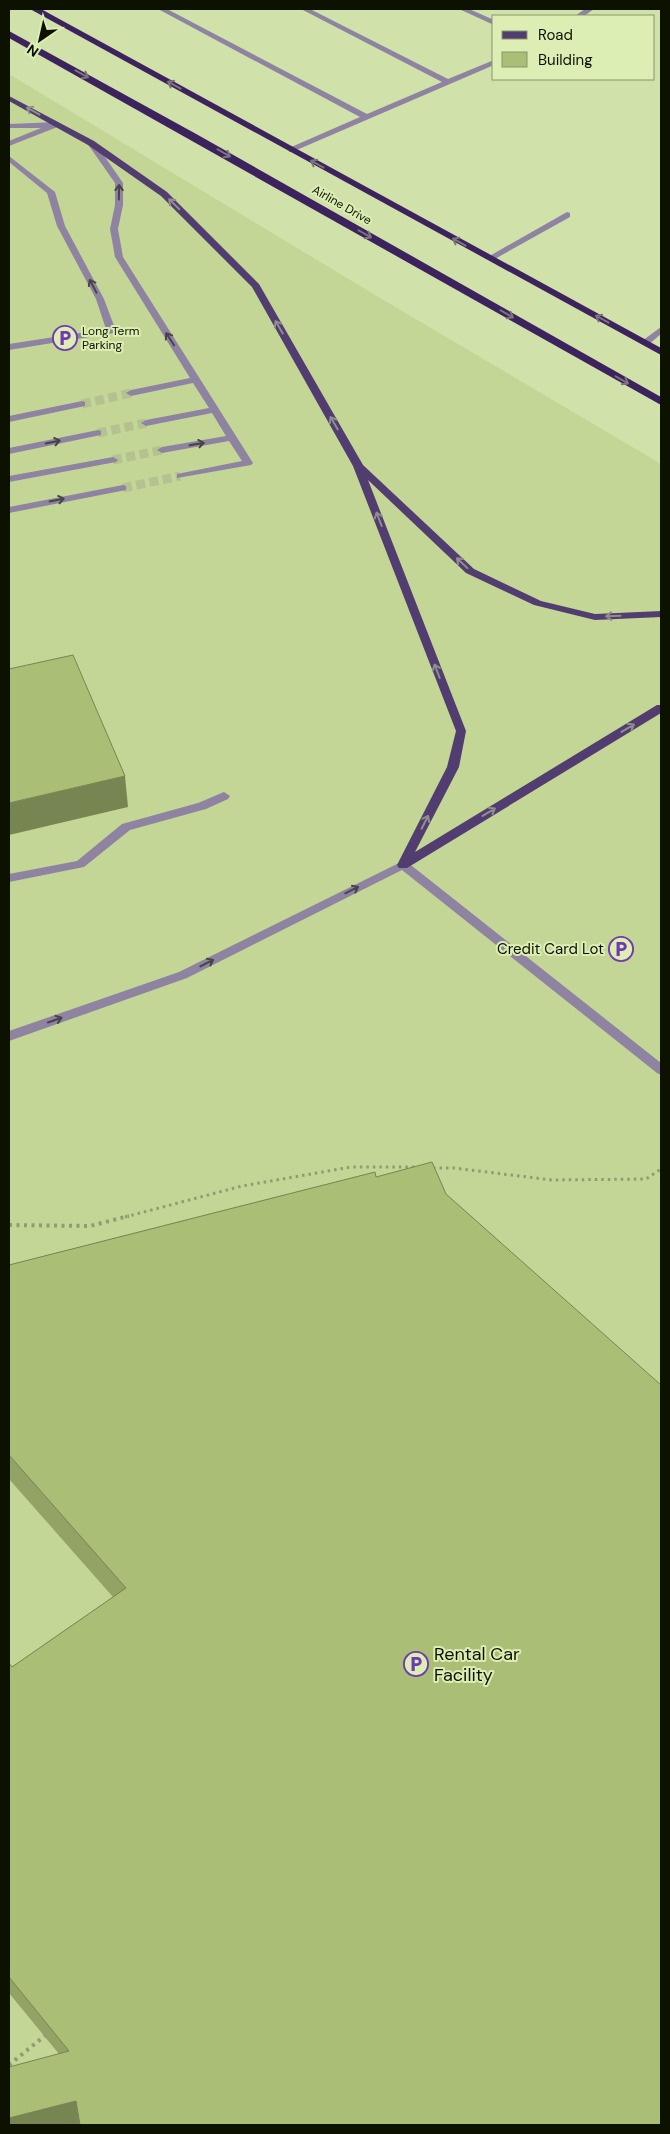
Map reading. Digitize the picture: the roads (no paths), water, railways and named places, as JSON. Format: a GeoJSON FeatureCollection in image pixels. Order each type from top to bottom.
{"type":"FeatureCollection","features":[{"type":"Feature","properties":{"kind":"highway","name":"Airline Drive"},"geometry":{"type":"LineString","coordinates":[[35,9],[661,352]]}},
{"type":"Feature","properties":{"kind":"highway","name":"Airline Drive"},"geometry":{"type":"LineString","coordinates":[[9,34],[194,136],[661,402]]}},
{"type":"Feature","properties":{"kind":"main road"},"geometry":{"type":"LineString","coordinates":[[9,98],[91,144],[164,194],[256,286],[358,466],[461,732],[453,767],[403,865]]}},
{"type":"Feature","properties":{"kind":"main road"},"geometry":{"type":"LineString","coordinates":[[358,466],[470,571],[538,603],[595,617],[661,614]]}},
{"type":"Feature","properties":{"kind":"main road"},"geometry":{"type":"LineString","coordinates":[[403,865],[661,708]]}},
{"type":"Feature","properties":{"kind":"lane"},"geometry":{"type":"LineString","coordinates":[[162,9],[366,117]]}},
{"type":"Feature","properties":{"kind":"lane"},"geometry":{"type":"LineString","coordinates":[[305,9],[448,82]]}},
{"type":"Feature","properties":{"kind":"lane"},"geometry":{"type":"LineString","coordinates":[[463,9],[492,22]]}},
{"type":"Feature","properties":{"kind":"lane"},"geometry":{"type":"LineString","coordinates":[[292,150],[492,63]]}},
{"type":"Feature","properties":{"kind":"lane"},"geometry":{"type":"LineString","coordinates":[[9,126],[57,124]]}},
{"type":"Feature","properties":{"kind":"lane"},"geometry":{"type":"LineString","coordinates":[[9,144],[57,124]]}},
{"type":"Feature","properties":{"kind":"lane"},"geometry":{"type":"LineString","coordinates":[[91,144],[119,183],[119,205],[114,229],[119,257],[248,463],[180,476]]}},
{"type":"Feature","properties":{"kind":"lane"},"geometry":{"type":"LineString","coordinates":[[9,158],[50,192],[61,226],[100,299],[111,331],[9,347]]}},
{"type":"Feature","properties":{"kind":"lane"},"geometry":{"type":"LineString","coordinates":[[490,258],[567,215]]}},
{"type":"Feature","properties":{"kind":"lane"},"geometry":{"type":"LineString","coordinates":[[645,343],[661,330]]}},
{"type":"Feature","properties":{"kind":"lane"},"geometry":{"type":"LineString","coordinates":[[131,394],[196,380]]}},
{"type":"Feature","properties":{"kind":"lane"},"geometry":{"type":"LineString","coordinates":[[9,419],[82,404]]}},
{"type":"Feature","properties":{"kind":"lane"},"geometry":{"type":"LineString","coordinates":[[146,423],[214,410]]}},
{"type":"Feature","properties":{"kind":"lane"},"geometry":{"type":"LineString","coordinates":[[9,451],[98,433]]}},
{"type":"Feature","properties":{"kind":"lane"},"geometry":{"type":"LineString","coordinates":[[162,450],[231,438]]}},
{"type":"Feature","properties":{"kind":"lane"},"geometry":{"type":"LineString","coordinates":[[9,479],[113,460]]}},
{"type":"Feature","properties":{"kind":"lane"},"geometry":{"type":"LineString","coordinates":[[9,510],[123,488]]}},
{"type":"Feature","properties":{"kind":"lane"},"geometry":{"type":"LineString","coordinates":[[9,878],[80,864],[126,827],[202,806],[224,796]]}},
{"type":"Feature","properties":{"kind":"lane"},"geometry":{"type":"LineString","coordinates":[[9,1036],[183,975],[403,865],[661,1070]]}},
{"type":"Feature","properties":{"kind":"tunnel"},"geometry":{"type":"LineString","coordinates":[[82,404],[131,393]]}},
{"type":"Feature","properties":{"kind":"tunnel"},"geometry":{"type":"LineString","coordinates":[[98,433],[146,423]]}},
{"type":"Feature","properties":{"kind":"tunnel"},"geometry":{"type":"LineString","coordinates":[[113,460],[162,450]]}},
{"type":"Feature","properties":{"kind":"tunnel"},"geometry":{"type":"LineString","coordinates":[[123,488],[180,476]]}},
{"type":"Feature","properties":{"kind":"place","name":"Long Term Parking"},"geometry":{"type":"Point","coordinates":[65,338]}},
{"type":"Feature","properties":{"kind":"place","name":"Credit Card Lot"},"geometry":{"type":"Point","coordinates":[621,949]}},
{"type":"Feature","properties":{"kind":"place","name":"Rental Car Facility"},"geometry":{"type":"Point","coordinates":[416,1664]}}]}
